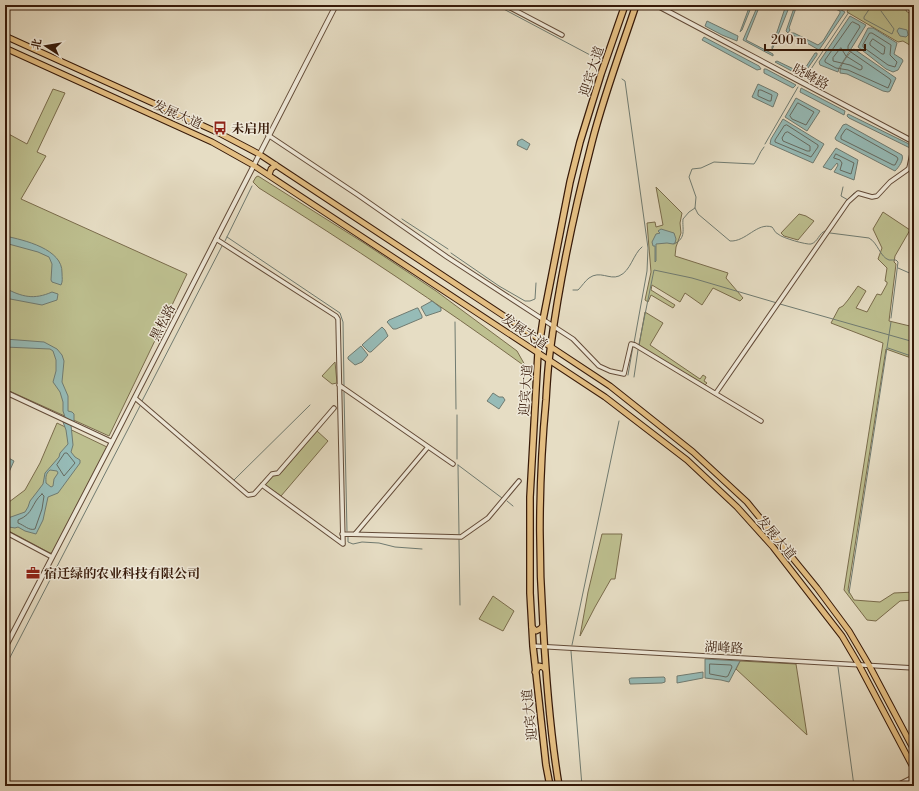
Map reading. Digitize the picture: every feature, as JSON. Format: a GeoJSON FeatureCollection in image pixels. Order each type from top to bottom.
{"type":"FeatureCollection","features":[{"type":"Feature","properties":{"kind":"highway","name":"迎宾大道"},"geometry":{"type":"LineString","coordinates":[[550,786],[546,765],[535,672],[529,552],[530,497],[538,353],[570,182],[580,142],[601,74],[625,5]]}},
{"type":"Feature","properties":{"kind":"highway","name":"迎宾大道"},"geometry":{"type":"LineString","coordinates":[[559,786],[550,726],[540,583],[539,512],[549,360],[572,224],[592,139],[636,5]]}},
{"type":"Feature","properties":{"kind":"main road","name":"发展大道"},"geometry":{"type":"LineString","coordinates":[[5,36],[237,142],[259,154],[610,386],[693,452],[747,502],[817,588],[849,631],[869,665],[914,750]]}},
{"type":"Feature","properties":{"kind":"main road","name":"发展大道"},"geometry":{"type":"LineString","coordinates":[[5,48],[212,142],[253,165],[614,404],[687,460],[737,507],[772,547],[842,636],[860,665],[914,769]]}},
{"type":"Feature","properties":{"kind":"main road"},"geometry":{"type":"LineString","coordinates":[[231,152],[237,149],[237,142]]}},
{"type":"Feature","properties":{"kind":"main road"},"geometry":{"type":"LineString","coordinates":[[269,176],[271,169],[276,165]]}},
{"type":"Feature","properties":{"kind":"main road"},"geometry":{"type":"LineString","coordinates":[[532,627],[536,631],[543,626]]}},
{"type":"Feature","properties":{"kind":"main road"},"geometry":{"type":"LineString","coordinates":[[535,672],[539,666],[545,669]]}},
{"type":"Feature","properties":{"kind":"street","name":"黑松路"},"geometry":{"type":"LineString","coordinates":[[5,648],[336,5]]}},
{"type":"Feature","properties":{"kind":"street"},"geometry":{"type":"LineString","coordinates":[[505,5],[562,35]]}},
{"type":"Feature","properties":{"kind":"street","name":"晓峰路"},"geometry":{"type":"LineString","coordinates":[[656,5],[914,143]]}},
{"type":"Feature","properties":{"kind":"street"},"geometry":{"type":"LineString","coordinates":[[268,135],[358,194],[446,256],[573,339],[599,366],[610,371],[624,374],[631,344],[633,344],[761,421]]}},
{"type":"Feature","properties":{"kind":"street"},"geometry":{"type":"LineString","coordinates":[[716,393],[852,198],[860,193],[872,197],[879,194],[890,182],[908,169],[914,143]]}},
{"type":"Feature","properties":{"kind":"street"},"geometry":{"type":"LineString","coordinates":[[216,238],[336,316],[338,319],[343,544],[262,485]]}},
{"type":"Feature","properties":{"kind":"street"},"geometry":{"type":"LineString","coordinates":[[340,385],[453,464]]}},
{"type":"Feature","properties":{"kind":"street"},"geometry":{"type":"LineString","coordinates":[[5,392],[112,442]]}},
{"type":"Feature","properties":{"kind":"street"},"geometry":{"type":"LineString","coordinates":[[135,398],[248,495],[254,494],[272,474],[278,473],[334,408]]}},
{"type":"Feature","properties":{"kind":"street"},"geometry":{"type":"LineString","coordinates":[[355,534],[428,447]]}},
{"type":"Feature","properties":{"kind":"street"},"geometry":{"type":"LineString","coordinates":[[342,534],[461,537],[488,518],[519,481]]}},
{"type":"Feature","properties":{"kind":"street"},"geometry":{"type":"LineString","coordinates":[[5,532],[52,557]]}},
{"type":"Feature","properties":{"kind":"street","name":"湖峰路"},"geometry":{"type":"LineString","coordinates":[[533,646],[914,668]]}},
{"type":"Feature","properties":{"kind":"street"},"geometry":{"type":"LineString","coordinates":[[896,786],[914,777]]}},
{"type":"Feature","properties":{"kind":"green space"},"geometry":{"type":"Polygon","coordinates":[[[839,5],[908,5],[906,11],[914,16],[914,55],[913,47],[903,41],[898,42],[847,12],[848,10],[839,5]]]}},
{"type":"Feature","properties":{"kind":"green space"},"geometry":{"type":"Polygon","coordinates":[[[53,89],[65,93],[37,152],[46,156],[21,199],[187,274],[109,436],[5,389],[5,132],[27,144],[53,89]]]}},
{"type":"Feature","properties":{"kind":"green space"},"geometry":{"type":"Polygon","coordinates":[[[258,176],[364,243],[436,291],[517,351],[526,367],[394,275],[259,188],[253,182],[258,176]]]}},
{"type":"Feature","properties":{"kind":"green space"},"geometry":{"type":"Polygon","coordinates":[[[656,187],[682,213],[680,223],[681,233],[676,247],[675,256],[728,273],[726,278],[743,298],[740,301],[713,288],[702,305],[685,293],[680,302],[652,285],[651,290],[675,305],[673,308],[651,295],[648,302],[645,300],[651,272],[647,223],[655,222],[656,227],[663,225],[656,187]]]}},
{"type":"Feature","properties":{"kind":"green space"},"geometry":{"type":"Polygon","coordinates":[[[883,212],[910,230],[895,256],[894,262],[896,264],[889,321],[914,327],[914,359],[886,349],[848,590],[854,600],[880,602],[894,593],[914,592],[914,600],[900,601],[876,621],[867,620],[844,590],[883,343],[831,323],[839,308],[843,306],[858,286],[866,291],[856,308],[867,312],[877,294],[881,295],[887,284],[885,281],[887,268],[878,259],[882,248],[873,229],[883,212]]]}},
{"type":"Feature","properties":{"kind":"green space"},"geometry":{"type":"Polygon","coordinates":[[[799,214],[814,221],[798,240],[784,236],[781,233],[799,214]]]}},
{"type":"Feature","properties":{"kind":"green space"},"geometry":{"type":"Polygon","coordinates":[[[645,312],[663,323],[650,345],[700,379],[703,375],[706,377],[704,381],[707,383],[705,385],[639,346],[645,312]]]}},
{"type":"Feature","properties":{"kind":"green space"},"geometry":{"type":"Polygon","coordinates":[[[335,362],[337,383],[332,384],[322,376],[335,362]]]}},
{"type":"Feature","properties":{"kind":"green space"},"geometry":{"type":"Polygon","coordinates":[[[57,423],[107,447],[52,553],[50,553],[5,529],[5,505],[25,490],[40,463],[57,423]]]}},
{"type":"Feature","properties":{"kind":"green space"},"geometry":{"type":"Polygon","coordinates":[[[317,431],[328,441],[281,496],[265,485],[273,476],[280,474],[317,431]]]}},
{"type":"Feature","properties":{"kind":"green space"},"geometry":{"type":"Polygon","coordinates":[[[602,534],[622,534],[615,579],[611,579],[580,636],[588,592],[602,534]]]}},
{"type":"Feature","properties":{"kind":"green space"},"geometry":{"type":"Polygon","coordinates":[[[493,596],[514,611],[503,631],[479,619],[493,596]]]}},
{"type":"Feature","properties":{"kind":"green space"},"geometry":{"type":"Polygon","coordinates":[[[740,661],[796,664],[807,735],[736,669],[740,661]]]}},
{"type":"Feature","properties":{"kind":"water"},"geometry":{"type":"Polygon","coordinates":[[[750,5],[752,5],[740,32],[750,5]]]}},
{"type":"Feature","properties":{"kind":"water"},"geometry":{"type":"Polygon","coordinates":[[[758,5],[760,5],[746,40],[773,54],[773,56],[743,40],[758,5]]]}},
{"type":"Feature","properties":{"kind":"water"},"geometry":{"type":"Polygon","coordinates":[[[786,5],[790,5],[772,50],[772,47],[786,5]]]}},
{"type":"Feature","properties":{"kind":"water"},"geometry":{"type":"Polygon","coordinates":[[[795,5],[797,5],[788,33],[786,31],[795,5]]]}},
{"type":"Feature","properties":{"kind":"water"},"geometry":{"type":"Polygon","coordinates":[[[826,5],[832,5],[845,12],[819,50],[791,33],[794,33],[818,45],[823,41],[840,13],[840,11],[826,5]]]}},
{"type":"Feature","properties":{"kind":"water"},"geometry":{"type":"Polygon","coordinates":[[[850,16],[866,25],[838,72],[820,65],[819,62],[850,16]]]}},
{"type":"Feature","properties":{"kind":"water"},"geometry":{"type":"Polygon","coordinates":[[[707,21],[738,36],[737,41],[705,26],[707,21]]]}},
{"type":"Feature","properties":{"kind":"water"},"geometry":{"type":"Polygon","coordinates":[[[868,28],[873,28],[897,43],[894,54],[903,61],[898,70],[893,72],[886,69],[858,47],[868,28]]]}},
{"type":"Feature","properties":{"kind":"water"},"geometry":{"type":"Polygon","coordinates":[[[899,28],[907,30],[908,35],[906,37],[900,36],[897,31],[899,28]]]}},
{"type":"Feature","properties":{"kind":"water"},"geometry":{"type":"Polygon","coordinates":[[[704,37],[759,66],[761,69],[757,70],[702,40],[704,37]]]}},
{"type":"Feature","properties":{"kind":"water"},"geometry":{"type":"Polygon","coordinates":[[[854,49],[896,78],[890,91],[883,91],[847,74],[840,73],[842,64],[854,49]]]}},
{"type":"Feature","properties":{"kind":"water"},"geometry":{"type":"Polygon","coordinates":[[[815,53],[817,53],[817,55],[801,76],[775,62],[777,61],[802,73],[815,53]]]}},
{"type":"Feature","properties":{"kind":"water"},"geometry":{"type":"Polygon","coordinates":[[[764,69],[796,85],[793,88],[764,73],[764,69]]]}},
{"type":"Feature","properties":{"kind":"water"},"geometry":{"type":"Polygon","coordinates":[[[758,84],[778,94],[773,107],[752,97],[758,84]]]}},
{"type":"Feature","properties":{"kind":"water"},"geometry":{"type":"Polygon","coordinates":[[[801,88],[845,111],[844,115],[800,92],[801,88]]]}},
{"type":"Feature","properties":{"kind":"water"},"geometry":{"type":"Polygon","coordinates":[[[796,98],[820,111],[807,131],[785,117],[796,98]]]}},
{"type":"Feature","properties":{"kind":"water"},"geometry":{"type":"Polygon","coordinates":[[[848,114],[909,144],[910,148],[849,118],[847,116],[848,114]]]}},
{"type":"Feature","properties":{"kind":"water"},"geometry":{"type":"Polygon","coordinates":[[[783,119],[824,144],[813,163],[770,144],[771,139],[783,119]]]}},
{"type":"Feature","properties":{"kind":"water"},"geometry":{"type":"Polygon","coordinates":[[[846,124],[902,155],[902,161],[897,169],[895,171],[836,140],[835,138],[843,125],[846,124]]]}},
{"type":"Feature","properties":{"kind":"water"},"geometry":{"type":"Polygon","coordinates":[[[522,139],[530,144],[527,150],[517,145],[518,141],[522,139]]]}},
{"type":"Feature","properties":{"kind":"water"},"geometry":{"type":"Polygon","coordinates":[[[836,148],[858,160],[854,180],[834,172],[838,165],[837,163],[831,170],[823,167],[836,148]]]}},
{"type":"Feature","properties":{"kind":"water"},"geometry":{"type":"Polygon","coordinates":[[[661,229],[674,233],[676,239],[675,243],[673,244],[656,244],[655,262],[655,246],[653,246],[652,242],[656,234],[660,233],[658,231],[661,229]]]}},
{"type":"Feature","properties":{"kind":"water"},"geometry":{"type":"Polygon","coordinates":[[[5,236],[32,243],[49,252],[56,258],[61,265],[61,285],[52,282],[51,280],[52,264],[49,257],[38,252],[5,243],[5,236]]]}},
{"type":"Feature","properties":{"kind":"water"},"geometry":{"type":"Polygon","coordinates":[[[5,288],[17,294],[34,297],[52,292],[58,294],[57,300],[42,305],[5,298],[5,288]]]}},
{"type":"Feature","properties":{"kind":"water"},"geometry":{"type":"Polygon","coordinates":[[[432,301],[441,308],[441,311],[426,316],[421,307],[432,301]]]}},
{"type":"Feature","properties":{"kind":"water"},"geometry":{"type":"Polygon","coordinates":[[[417,308],[422,318],[396,329],[393,329],[387,322],[389,320],[417,308]]]}},
{"type":"Feature","properties":{"kind":"water"},"geometry":{"type":"Polygon","coordinates":[[[382,327],[388,336],[371,352],[369,352],[362,345],[382,327]]]}},
{"type":"Feature","properties":{"kind":"water"},"geometry":{"type":"Polygon","coordinates":[[[5,339],[44,342],[57,349],[62,355],[64,361],[62,382],[68,396],[68,411],[74,414],[74,423],[66,420],[60,392],[53,382],[56,371],[56,360],[53,351],[50,349],[5,347],[5,339]]]}},
{"type":"Feature","properties":{"kind":"water"},"geometry":{"type":"Polygon","coordinates":[[[361,346],[368,355],[362,362],[355,365],[348,359],[348,357],[361,346]]]}},
{"type":"Feature","properties":{"kind":"water"},"geometry":{"type":"Polygon","coordinates":[[[493,393],[499,397],[503,397],[505,400],[499,409],[487,401],[493,393]]]}},
{"type":"Feature","properties":{"kind":"water"},"geometry":{"type":"Polygon","coordinates":[[[63,422],[71,425],[73,445],[71,452],[80,460],[80,463],[58,493],[48,497],[43,520],[36,534],[18,527],[6,528],[5,533],[5,521],[8,518],[25,512],[30,501],[43,484],[45,473],[68,444],[63,422]],[[50,470],[48,472],[46,483],[51,487],[53,486],[54,479],[58,473],[57,471],[50,470]]]}},
{"type":"Feature","properties":{"kind":"water"},"geometry":{"type":"Polygon","coordinates":[[[5,456],[14,461],[5,481],[5,456]]]}},
{"type":"Feature","properties":{"kind":"water"},"geometry":{"type":"Polygon","coordinates":[[[705,659],[740,661],[729,682],[705,678],[705,659]]]}},
{"type":"Feature","properties":{"kind":"water"},"geometry":{"type":"Polygon","coordinates":[[[703,672],[703,678],[677,683],[677,676],[703,672]]]}},
{"type":"Feature","properties":{"kind":"water"},"geometry":{"type":"Polygon","coordinates":[[[664,677],[665,682],[662,683],[630,684],[629,679],[631,678],[664,677]]]}},
{"type":"Feature","properties":{"kind":"waterway"},"geometry":{"type":"LineString","coordinates":[[496,5],[592,56]]}},
{"type":"Feature","properties":{"kind":"waterway"},"geometry":{"type":"LineString","coordinates":[[872,5],[864,19],[892,34],[894,29],[881,11]]}},
{"type":"Feature","properties":{"kind":"waterway"},"geometry":{"type":"LineString","coordinates":[[805,78],[849,12]]}},
{"type":"Feature","properties":{"kind":"waterway"},"geometry":{"type":"LineString","coordinates":[[622,79],[625,81],[648,248],[647,271],[634,343]]}},
{"type":"Feature","properties":{"kind":"waterway"},"geometry":{"type":"LineString","coordinates":[[765,144],[798,87]]}},
{"type":"Feature","properties":{"kind":"waterway"},"geometry":{"type":"LineString","coordinates":[[674,244],[681,239],[683,219],[695,208],[696,197],[689,177],[692,169],[701,168],[714,162],[754,164],[764,147]]}},
{"type":"Feature","properties":{"kind":"waterway"},"geometry":{"type":"LineString","coordinates":[[225,241],[252,186]]}},
{"type":"Feature","properties":{"kind":"waterway"},"geometry":{"type":"LineString","coordinates":[[843,187],[841,196],[848,200],[854,193]]}},
{"type":"Feature","properties":{"kind":"waterway"},"geometry":{"type":"LineString","coordinates":[[695,208],[698,214],[730,241],[741,239],[756,229],[767,226],[772,227],[780,236],[811,244],[825,231]]}},
{"type":"Feature","properties":{"kind":"waterway"},"geometry":{"type":"LineString","coordinates":[[402,219],[448,249]]}},
{"type":"Feature","properties":{"kind":"waterway"},"geometry":{"type":"LineString","coordinates":[[830,233],[869,238],[875,243],[883,256],[889,260],[896,260],[898,262],[891,318]]}},
{"type":"Feature","properties":{"kind":"waterway"},"geometry":{"type":"LineString","coordinates":[[227,237],[340,313],[343,322],[344,385]]}},
{"type":"Feature","properties":{"kind":"waterway"},"geometry":{"type":"LineString","coordinates":[[142,401],[222,246]]}},
{"type":"Feature","properties":{"kind":"waterway"},"geometry":{"type":"LineString","coordinates":[[573,290],[578,290],[588,279],[593,276],[601,275],[615,277],[623,274],[642,247]]}},
{"type":"Feature","properties":{"kind":"waterway"},"geometry":{"type":"LineString","coordinates":[[451,253],[499,286],[525,301],[535,299],[536,283]]}},
{"type":"Feature","properties":{"kind":"waterway"},"geometry":{"type":"LineString","coordinates":[[898,268],[914,275]]}},
{"type":"Feature","properties":{"kind":"waterway"},"geometry":{"type":"LineString","coordinates":[[639,344],[654,270],[692,278],[777,303]]}},
{"type":"Feature","properties":{"kind":"waterway"},"geometry":{"type":"LineString","coordinates":[[780,304],[914,342]]}},
{"type":"Feature","properties":{"kind":"waterway"},"geometry":{"type":"LineString","coordinates":[[455,322],[456,409]]}},
{"type":"Feature","properties":{"kind":"waterway"},"geometry":{"type":"LineString","coordinates":[[849,593],[891,322]]}},
{"type":"Feature","properties":{"kind":"waterway"},"geometry":{"type":"LineString","coordinates":[[628,375],[633,346]]}},
{"type":"Feature","properties":{"kind":"waterway"},"geometry":{"type":"LineString","coordinates":[[888,348],[914,357]]}},
{"type":"Feature","properties":{"kind":"waterway"},"geometry":{"type":"LineString","coordinates":[[634,377],[638,350]]}},
{"type":"Feature","properties":{"kind":"waterway"},"geometry":{"type":"LineString","coordinates":[[344,392],[347,531]]}},
{"type":"Feature","properties":{"kind":"waterway"},"geometry":{"type":"LineString","coordinates":[[234,480],[310,405]]}},
{"type":"Feature","properties":{"kind":"waterway"},"geometry":{"type":"LineString","coordinates":[[5,667],[140,406]]}},
{"type":"Feature","properties":{"kind":"waterway"},"geometry":{"type":"LineString","coordinates":[[457,415],[457,459]]}},
{"type":"Feature","properties":{"kind":"waterway"},"geometry":{"type":"LineString","coordinates":[[572,645],[619,421]]}},
{"type":"Feature","properties":{"kind":"waterway"},"geometry":{"type":"LineString","coordinates":[[458,465],[459,534]]}},
{"type":"Feature","properties":{"kind":"waterway"},"geometry":{"type":"LineString","coordinates":[[458,465],[502,498]]}},
{"type":"Feature","properties":{"kind":"waterway"},"geometry":{"type":"LineString","coordinates":[[507,501],[513,506]]}},
{"type":"Feature","properties":{"kind":"waterway"},"geometry":{"type":"LineString","coordinates":[[348,537],[348,542],[353,544],[362,542],[379,543],[395,547],[422,549]]}},
{"type":"Feature","properties":{"kind":"waterway"},"geometry":{"type":"LineString","coordinates":[[459,540],[460,605]]}},
{"type":"Feature","properties":{"kind":"waterway"},"geometry":{"type":"LineString","coordinates":[[571,651],[582,786]]}},
{"type":"Feature","properties":{"kind":"waterway"},"geometry":{"type":"LineString","coordinates":[[838,667],[854,786]]}},
{"type":"Feature","properties":{"kind":"place","name":"未启用"},"geometry":{"type":"Point","coordinates":[220,128]}},
{"type":"Feature","properties":{"kind":"place","name":"宿迁绿的农业科技有限公司"},"geometry":{"type":"Point","coordinates":[33,573]}}]}
